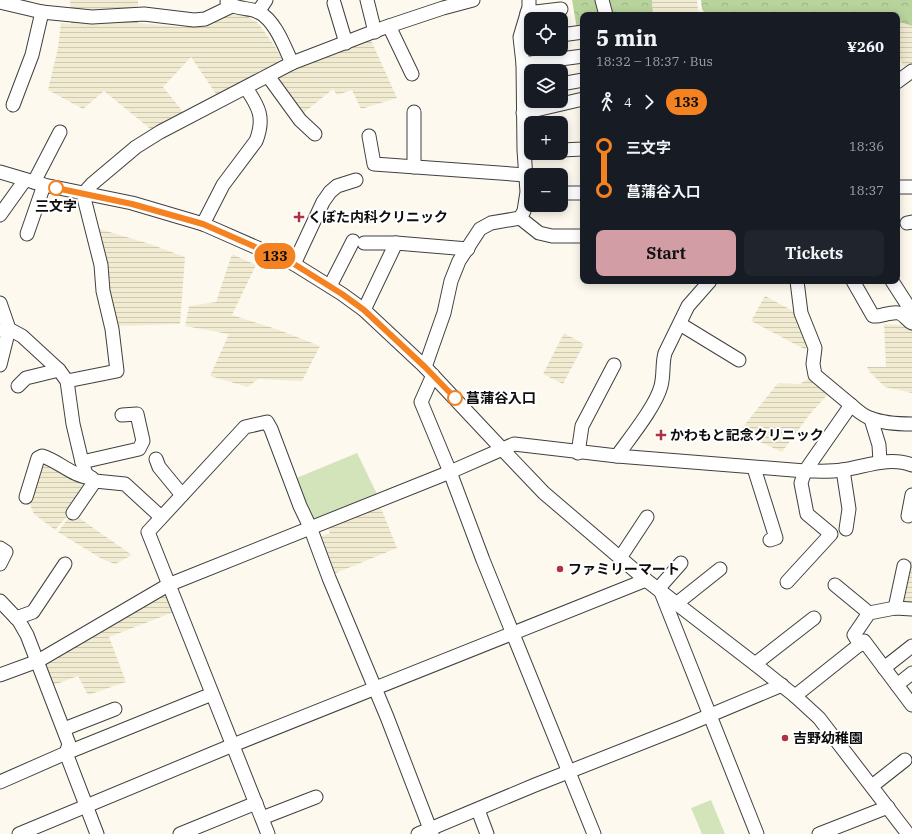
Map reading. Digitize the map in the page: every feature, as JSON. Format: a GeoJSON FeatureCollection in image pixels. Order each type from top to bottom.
{"type":"FeatureCollection","features":[{"type":"Feature","properties":{"kind":"street"},"geometry":{"type":"LineString","coordinates":[[258,12],[266,0]]}},
{"type":"Feature","properties":{"kind":"street"},"geometry":{"type":"LineString","coordinates":[[367,0],[383,29],[412,74]]}},
{"type":"Feature","properties":{"kind":"street"},"geometry":{"type":"LineString","coordinates":[[375,0],[383,29]]}},
{"type":"Feature","properties":{"kind":"street"},"geometry":{"type":"LineString","coordinates":[[83,194],[92,184],[136,147],[160,132],[292,63],[443,8],[473,0]]}},
{"type":"Feature","properties":{"kind":"street"},"geometry":{"type":"LineString","coordinates":[[527,12],[529,0]]}},
{"type":"Feature","properties":{"kind":"street"},"geometry":{"type":"LineString","coordinates":[[602,0],[605,12]]}},
{"type":"Feature","properties":{"kind":"street"},"geometry":{"type":"LineString","coordinates":[[0,2],[42,12],[92,17],[144,14],[194,20],[206,19],[229,3],[258,12],[270,20],[292,63]]}},
{"type":"Feature","properties":{"kind":"street"},"geometry":{"type":"LineString","coordinates":[[334,3],[346,43]]}},
{"type":"Feature","properties":{"kind":"street"},"geometry":{"type":"LineString","coordinates":[[536,12],[561,9]]}},
{"type":"Feature","properties":{"kind":"street"},"geometry":{"type":"LineString","coordinates":[[13,105],[32,54],[42,12]]}},
{"type":"Feature","properties":{"kind":"street"},"geometry":{"type":"LineString","coordinates":[[568,34],[580,32]]}},
{"type":"Feature","properties":{"kind":"street"},"geometry":{"type":"LineString","coordinates":[[524,56],[524,71]]}},
{"type":"Feature","properties":{"kind":"street"},"geometry":{"type":"LineString","coordinates":[[523,64],[580,56]]}},
{"type":"Feature","properties":{"kind":"street"},"geometry":{"type":"LineString","coordinates":[[900,80],[911,75]]}},
{"type":"Feature","properties":{"kind":"street"},"geometry":{"type":"LineString","coordinates":[[268,76],[300,120],[315,134]]}},
{"type":"Feature","properties":{"kind":"street"},"geometry":{"type":"LineString","coordinates":[[568,83],[580,81]]}},
{"type":"Feature","properties":{"kind":"street"},"geometry":{"type":"LineString","coordinates":[[203,224],[223,185],[256,141],[259,133],[260,114],[257,104],[246,88]]}},
{"type":"Feature","properties":{"kind":"street"},"geometry":{"type":"LineString","coordinates":[[523,113],[580,100]]}},
{"type":"Feature","properties":{"kind":"street"},"geometry":{"type":"LineString","coordinates":[[524,108],[524,122]]}},
{"type":"Feature","properties":{"kind":"street"},"geometry":{"type":"LineString","coordinates":[[414,112],[414,167]]}},
{"type":"Feature","properties":{"kind":"street"},"geometry":{"type":"LineString","coordinates":[[0,215],[34,182],[60,132]]}},
{"type":"Feature","properties":{"kind":"street"},"geometry":{"type":"LineString","coordinates":[[369,136],[374,164],[524,175]]}},
{"type":"Feature","properties":{"kind":"street"},"geometry":{"type":"LineString","coordinates":[[568,150],[580,149]]}},
{"type":"Feature","properties":{"kind":"street"},"geometry":{"type":"LineString","coordinates":[[0,172],[83,194],[132,204],[203,224],[294,264],[330,286],[364,310],[429,371],[544,492],[646,580],[782,685],[819,718],[908,834]]}},
{"type":"Feature","properties":{"kind":"street"},"geometry":{"type":"LineString","coordinates":[[294,264],[323,202],[330,192],[337,186],[356,180]]}},
{"type":"Feature","properties":{"kind":"street"},"geometry":{"type":"LineString","coordinates":[[27,234],[34,182]]}},
{"type":"Feature","properties":{"kind":"street"},"geometry":{"type":"LineString","coordinates":[[900,187],[912,187]]}},
{"type":"Feature","properties":{"kind":"street"},"geometry":{"type":"LineString","coordinates":[[568,193],[580,193]]}},
{"type":"Feature","properties":{"kind":"street"},"geometry":{"type":"LineString","coordinates":[[67,381],[117,371],[112,329],[103,291],[101,265],[83,194]]}},
{"type":"Feature","properties":{"kind":"street"},"geometry":{"type":"LineString","coordinates":[[520,218],[524,211]]}},
{"type":"Feature","properties":{"kind":"street"},"geometry":{"type":"LineString","coordinates":[[580,236],[552,236],[539,234],[520,218],[490,223],[480,229],[459,261],[451,281],[421,402],[594,834]]}},
{"type":"Feature","properties":{"kind":"street"},"geometry":{"type":"LineString","coordinates":[[330,286],[358,242],[396,243],[468,249]]}},
{"type":"Feature","properties":{"kind":"street"},"geometry":{"type":"LineString","coordinates":[[364,310],[396,243]]}},
{"type":"Feature","properties":{"kind":"street"},"geometry":{"type":"LineString","coordinates":[[617,456],[654,402],[661,386],[664,358],[688,306],[707,284]]}},
{"type":"Feature","properties":{"kind":"street"},"geometry":{"type":"LineString","coordinates":[[797,284],[801,313],[815,348],[813,364],[815,375],[863,415],[871,419],[912,424]]}},
{"type":"Feature","properties":{"kind":"street"},"geometry":{"type":"LineString","coordinates":[[855,284],[873,316],[898,313],[904,315],[909,322],[912,323]]}},
{"type":"Feature","properties":{"kind":"street"},"geometry":{"type":"LineString","coordinates":[[894,284],[912,312]]}},
{"type":"Feature","properties":{"kind":"street"},"geometry":{"type":"LineString","coordinates":[[0,303],[4,330],[0,365]]}},
{"type":"Feature","properties":{"kind":"street"},"geometry":{"type":"LineString","coordinates":[[680,324],[738,360]]}},
{"type":"Feature","properties":{"kind":"street"},"geometry":{"type":"LineString","coordinates":[[4,330],[22,336],[59,370],[67,381],[73,424],[82,462],[86,474],[93,480]]}},
{"type":"Feature","properties":{"kind":"street"},"geometry":{"type":"LineString","coordinates":[[578,453],[582,426],[614,364]]}},
{"type":"Feature","properties":{"kind":"street"},"geometry":{"type":"LineString","coordinates":[[18,386],[26,378],[59,370]]}},
{"type":"Feature","properties":{"kind":"street"},"geometry":{"type":"LineString","coordinates":[[787,582],[831,534],[807,514],[801,483],[805,471],[851,405]]}},
{"type":"Feature","properties":{"kind":"street"},"geometry":{"type":"LineString","coordinates":[[82,462],[139,449],[143,441],[137,414],[122,415]]}},
{"type":"Feature","properties":{"kind":"street"},"geometry":{"type":"LineString","coordinates":[[871,419],[879,445],[880,462]]}},
{"type":"Feature","properties":{"kind":"street"},"geometry":{"type":"LineString","coordinates":[[268,834],[148,532],[244,427],[267,422],[271,429],[300,506],[310,527],[329,578],[375,689],[427,832],[782,685]]}},
{"type":"Feature","properties":{"kind":"street"},"geometry":{"type":"LineString","coordinates":[[0,675],[38,661],[168,585],[450,472],[514,444],[578,453],[805,471],[827,472],[880,462],[893,462],[912,465]]}},
{"type":"Feature","properties":{"kind":"street"},"geometry":{"type":"LineString","coordinates":[[26,496],[38,458],[42,456],[51,459],[83,478],[125,484],[161,517]]}},
{"type":"Feature","properties":{"kind":"street"},"geometry":{"type":"LineString","coordinates":[[156,458],[159,467],[182,495]]}},
{"type":"Feature","properties":{"kind":"street"},"geometry":{"type":"LineString","coordinates":[[754,468],[776,538],[770,540]]}},
{"type":"Feature","properties":{"kind":"street"},"geometry":{"type":"LineString","coordinates":[[843,470],[849,508],[846,529]]}},
{"type":"Feature","properties":{"kind":"street"},"geometry":{"type":"LineString","coordinates":[[73,513],[93,480]]}},
{"type":"Feature","properties":{"kind":"street"},"geometry":{"type":"LineString","coordinates":[[908,516],[912,495]]}},
{"type":"Feature","properties":{"kind":"street"},"geometry":{"type":"LineString","coordinates":[[620,558],[647,517]]}},
{"type":"Feature","properties":{"kind":"street"},"geometry":{"type":"LineString","coordinates":[[0,548],[6,552],[0,564]]}},
{"type":"Feature","properties":{"kind":"street"},"geometry":{"type":"LineString","coordinates":[[659,590],[681,563]]}},
{"type":"Feature","properties":{"kind":"street"},"geometry":{"type":"LineString","coordinates":[[16,618],[32,612],[65,564]]}},
{"type":"Feature","properties":{"kind":"street"},"geometry":{"type":"LineString","coordinates":[[895,608],[904,566]]}},
{"type":"Feature","properties":{"kind":"street"},"geometry":{"type":"LineString","coordinates":[[676,604],[720,569]]}},
{"type":"Feature","properties":{"kind":"street"},"geometry":{"type":"LineString","coordinates":[[19,834],[233,745],[646,580]]}},
{"type":"Feature","properties":{"kind":"street"},"geometry":{"type":"LineString","coordinates":[[835,585],[869,613]]}},
{"type":"Feature","properties":{"kind":"street"},"geometry":{"type":"LineString","coordinates":[[659,590],[757,834]]}},
{"type":"Feature","properties":{"kind":"street"},"geometry":{"type":"LineString","coordinates":[[0,601],[16,618],[27,635],[38,661],[69,744],[66,753],[97,834]]}},
{"type":"Feature","properties":{"kind":"street"},"geometry":{"type":"LineString","coordinates":[[860,645],[854,635],[869,613],[895,608],[912,609]]}},
{"type":"Feature","properties":{"kind":"street"},"geometry":{"type":"LineString","coordinates":[[755,664],[814,618]]}},
{"type":"Feature","properties":{"kind":"street"},"geometry":{"type":"LineString","coordinates":[[795,696],[864,641],[912,705]]}},
{"type":"Feature","properties":{"kind":"street"},"geometry":{"type":"LineString","coordinates":[[884,668],[912,646]]}},
{"type":"Feature","properties":{"kind":"street"},"geometry":{"type":"LineString","coordinates":[[897,685],[912,673]]}},
{"type":"Feature","properties":{"kind":"street"},"geometry":{"type":"LineString","coordinates":[[0,782],[66,753],[212,694]]}},
{"type":"Feature","properties":{"kind":"street"},"geometry":{"type":"LineString","coordinates":[[64,729],[115,709]]}},
{"type":"Feature","properties":{"kind":"street"},"geometry":{"type":"LineString","coordinates":[[872,786],[906,760]]}},
{"type":"Feature","properties":{"kind":"street"},"geometry":{"type":"LineString","coordinates":[[262,818],[316,797]]}},
{"type":"Feature","properties":{"kind":"street"},"geometry":{"type":"LineString","coordinates":[[180,834],[212,828],[256,803]]}},
{"type":"Feature","properties":{"kind":"street"},"geometry":{"type":"LineString","coordinates":[[819,834],[888,807]]}},
{"type":"Feature","properties":{"kind":"street"},"geometry":{"type":"LineString","coordinates":[[478,810],[487,834]]}},
{"type":"Feature","properties":{"kind":"shaded area"},"geometry":{"type":"Polygon","coordinates":[[[70,0],[138,0],[138,23],[179,27],[202,27],[229,14],[245,15],[258,23],[274,45],[283,61],[218,97],[191,57],[163,87],[184,113],[153,131],[104,91],[83,109],[48,90],[58,48],[61,23],[71,24],[70,0]]]}},
{"type":"Feature","properties":{"kind":"shaded area"},"geometry":{"type":"Polygon","coordinates":[[[652,0],[697,0],[699,12],[653,12],[652,0]]]}},
{"type":"Feature","properties":{"kind":"shaded area"},"geometry":{"type":"Polygon","coordinates":[[[900,22],[912,24],[912,64],[905,68],[900,59],[900,22]]]}},
{"type":"Feature","properties":{"kind":"shaded area"},"geometry":{"type":"Polygon","coordinates":[[[370,38],[397,98],[361,109],[352,90],[337,95],[333,89],[301,115],[275,78],[294,68],[370,38]]]}},
{"type":"Feature","properties":{"kind":"shaded area"},"geometry":{"type":"Polygon","coordinates":[[[96,228],[150,244],[185,257],[180,324],[116,326],[96,228]]]}},
{"type":"Feature","properties":{"kind":"shaded area"},"geometry":{"type":"Polygon","coordinates":[[[232,254],[256,265],[232,315],[279,330],[320,346],[302,381],[258,379],[248,387],[210,376],[229,334],[185,326],[189,306],[216,302],[232,254]]]}},
{"type":"Feature","properties":{"kind":"shaded area"},"geometry":{"type":"Polygon","coordinates":[[[765,296],[797,313],[808,336],[806,350],[751,321],[765,296]]]}},
{"type":"Feature","properties":{"kind":"shaded area"},"geometry":{"type":"Polygon","coordinates":[[[884,324],[901,325],[912,330],[912,393],[885,387],[867,367],[886,367],[884,324]]]}},
{"type":"Feature","properties":{"kind":"shaded area"},"geometry":{"type":"Polygon","coordinates":[[[564,333],[584,344],[563,384],[543,374],[564,333]]]}},
{"type":"Feature","properties":{"kind":"shaded area"},"geometry":{"type":"Polygon","coordinates":[[[812,376],[828,394],[810,414],[782,452],[739,432],[778,383],[800,384],[812,376]]]}},
{"type":"Feature","properties":{"kind":"shaded area"},"geometry":{"type":"Polygon","coordinates":[[[42,461],[87,484],[69,514],[55,530],[34,514],[30,505],[42,461]]]}},
{"type":"Feature","properties":{"kind":"shaded area"},"geometry":{"type":"Polygon","coordinates":[[[379,503],[397,548],[331,575],[317,538],[330,533],[326,524],[379,503]]]}},
{"type":"Feature","properties":{"kind":"shaded area"},"geometry":{"type":"Polygon","coordinates":[[[72,513],[132,555],[115,564],[102,559],[58,532],[72,513]]]}},
{"type":"Feature","properties":{"kind":"shaded area"},"geometry":{"type":"Polygon","coordinates":[[[908,560],[912,561],[912,606],[901,603],[908,560]]]}},
{"type":"Feature","properties":{"kind":"shaded area"},"geometry":{"type":"Polygon","coordinates":[[[166,594],[174,612],[109,637],[126,682],[88,695],[78,676],[54,685],[43,662],[166,594]]]}},
{"type":"Feature","properties":{"kind":"green space"},"geometry":{"type":"Polygon","coordinates":[[[572,0],[596,0],[600,12],[580,12],[580,29],[577,29],[572,0]]]}},
{"type":"Feature","properties":{"kind":"green space"},"geometry":{"type":"Polygon","coordinates":[[[608,0],[652,0],[653,12],[611,12],[608,0]]]}},
{"type":"Feature","properties":{"kind":"green space"},"geometry":{"type":"Polygon","coordinates":[[[701,0],[912,0],[912,26],[900,22],[900,12],[704,12],[702,9],[701,0]]]}},
{"type":"Feature","properties":{"kind":"green space"},"geometry":{"type":"Polygon","coordinates":[[[357,453],[377,494],[312,521],[294,479],[357,453]]]}},
{"type":"Feature","properties":{"kind":"green space"},"geometry":{"type":"Polygon","coordinates":[[[711,800],[725,834],[702,834],[691,808],[711,800]]]}},
{"type":"Feature","properties":{"kind":"bus line","name":"133"},"geometry":{"type":"LineString","coordinates":[[56,188],[132,204],[203,224],[294,264],[342,294],[364,310],[425,367],[455,398]]}},
{"type":"Feature","properties":{"kind":"place","name":"三文字"},"geometry":{"type":"Point","coordinates":[56,188]}},
{"type":"Feature","properties":{"kind":"place","name":"くぼた内科クリニック"},"geometry":{"type":"Point","coordinates":[299,217]}},
{"type":"Feature","properties":{"kind":"place","name":"菖蒲谷入口"},"geometry":{"type":"Point","coordinates":[455,398]}},
{"type":"Feature","properties":{"kind":"place","name":"かわもと記念クリニック"},"geometry":{"type":"Point","coordinates":[661,435]}},
{"type":"Feature","properties":{"kind":"place","name":"ファミリーマート"},"geometry":{"type":"Point","coordinates":[560,569]}},
{"type":"Feature","properties":{"kind":"place","name":"吉野幼稚園"},"geometry":{"type":"Point","coordinates":[785,738]}}]}
